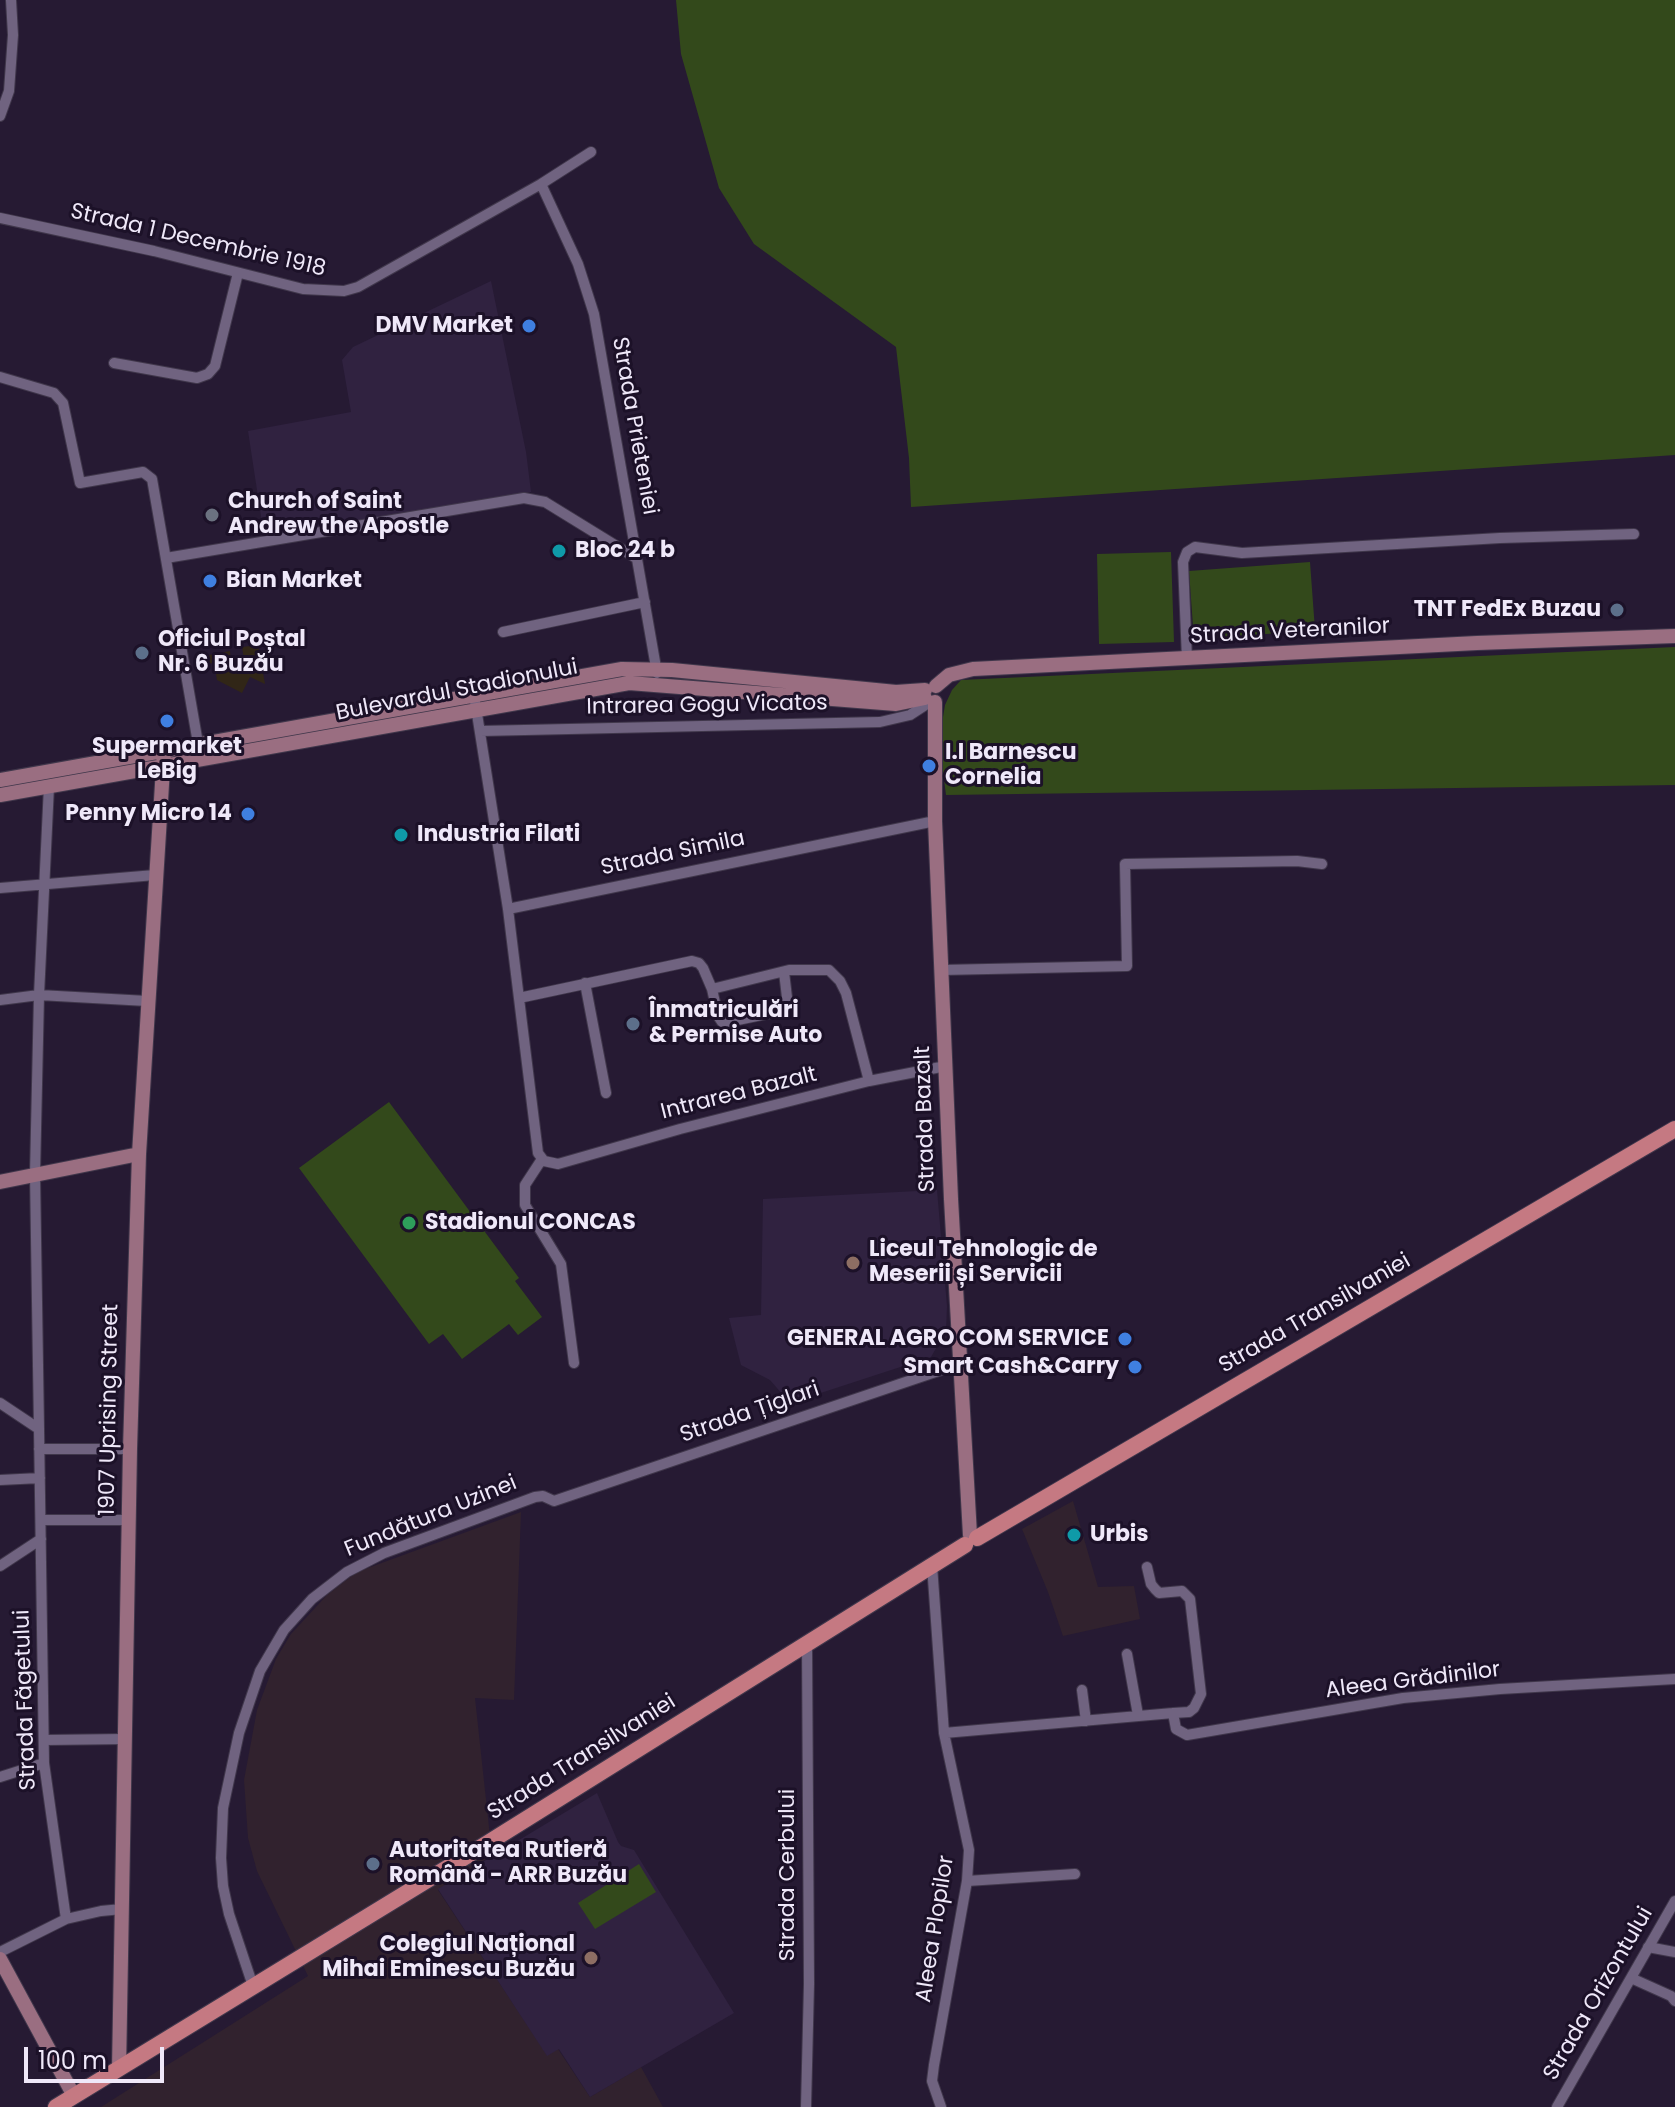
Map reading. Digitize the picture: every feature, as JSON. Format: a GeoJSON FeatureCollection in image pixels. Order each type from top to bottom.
{"type":"FeatureCollection","features":[{"type":"Feature","properties":{"kind":"main road","name":"Strada Transilvaniei"},"geometry":{"type":"LineString","coordinates":[[56,2107],[486,1844],[970,1539],[1675,1129]]}},
{"type":"Feature","properties":{"kind":"street"},"geometry":{"type":"LineString","coordinates":[[0,116],[9,91],[13,35],[11,0]]}},
{"type":"Feature","properties":{"kind":"street","name":"Strada 1 Decembrie 1918"},"geometry":{"type":"LineString","coordinates":[[0,218],[317,290],[344,291],[358,287],[541,184],[591,152]]}},
{"type":"Feature","properties":{"kind":"street","name":"Strada Prieteniei"},"geometry":{"type":"LineString","coordinates":[[541,184],[578,264],[591,303],[657,676]]}},
{"type":"Feature","properties":{"kind":"street"},"geometry":{"type":"LineString","coordinates":[[114,363],[197,378],[208,374],[215,366],[238,273]]}},
{"type":"Feature","properties":{"kind":"street"},"geometry":{"type":"LineString","coordinates":[[0,377],[54,393],[63,403],[80,483],[143,472],[152,479],[200,752]]}},
{"type":"Feature","properties":{"kind":"street"},"geometry":{"type":"LineString","coordinates":[[166,558],[524,498],[545,502],[636,558]]}},
{"type":"Feature","properties":{"kind":"street"},"geometry":{"type":"LineString","coordinates":[[1187,659],[1183,562],[1187,552],[1195,547],[1242,553],[1500,538],[1634,534]]}},
{"type":"Feature","properties":{"kind":"street"},"geometry":{"type":"LineString","coordinates":[[503,632],[645,602]]}},
{"type":"Feature","properties":{"kind":"street","name":"Strada Veteranilor"},"geometry":{"type":"LineString","coordinates":[[932,695],[956,673],[973,669],[1675,636]]}},
{"type":"Feature","properties":{"kind":"street","name":"Bulevardul Stadionului"},"geometry":{"type":"LineString","coordinates":[[0,795],[163,759],[475,703],[593,673],[622,669],[657,676],[932,695]]}},
{"type":"Feature","properties":{"kind":"street","name":"Intrarea Gogu Vicatos"},"geometry":{"type":"LineString","coordinates":[[480,731],[880,722],[910,715],[932,695]]}},
{"type":"Feature","properties":{"kind":"street","name":"Strada Bazalt"},"geometry":{"type":"LineString","coordinates":[[932,695],[941,970],[970,1539]]}},
{"type":"Feature","properties":{"kind":"street"},"geometry":{"type":"LineString","coordinates":[[475,703],[508,909],[538,1153],[543,1160],[525,1185],[525,1205],[561,1264],[574,1363]]}},
{"type":"Feature","properties":{"kind":"street","name":"Bulevardul Stadionului"},"geometry":{"type":"LineString","coordinates":[[0,780],[163,759]]}},
{"type":"Feature","properties":{"kind":"street","name":"1907 Uprising Street"},"geometry":{"type":"LineString","coordinates":[[119,2069],[130,1449],[139,1154],[163,759]]}},
{"type":"Feature","properties":{"kind":"street","name":"Strada Făgetului"},"geometry":{"type":"LineString","coordinates":[[49,786],[39,995],[35,1174],[39,1449],[44,1763],[66,1919]]}},
{"type":"Feature","properties":{"kind":"street","name":"Strada Simila"},"geometry":{"type":"LineString","coordinates":[[508,909],[935,821]]}},
{"type":"Feature","properties":{"kind":"street"},"geometry":{"type":"LineString","coordinates":[[941,970],[1127,966],[1125,864],[1297,861],[1322,864]]}},
{"type":"Feature","properties":{"kind":"street"},"geometry":{"type":"LineString","coordinates":[[0,888],[155,875]]}},
{"type":"Feature","properties":{"kind":"street"},"geometry":{"type":"LineString","coordinates":[[519,998],[692,961],[703,968],[722,1022],[781,1011],[788,1006],[784,972]]}},
{"type":"Feature","properties":{"kind":"street"},"geometry":{"type":"LineString","coordinates":[[712,989],[784,972],[829,970],[846,993],[869,1081]]}},
{"type":"Feature","properties":{"kind":"street"},"geometry":{"type":"LineString","coordinates":[[585,983],[606,1093]]}},
{"type":"Feature","properties":{"kind":"street"},"geometry":{"type":"LineString","coordinates":[[0,1000],[39,995],[147,1001]]}},
{"type":"Feature","properties":{"kind":"street","name":"Intrarea Bazalt"},"geometry":{"type":"LineString","coordinates":[[543,1160],[558,1164],[869,1081],[946,1066]]}},
{"type":"Feature","properties":{"kind":"street"},"geometry":{"type":"LineString","coordinates":[[0,1182],[139,1154]]}},
{"type":"Feature","properties":{"kind":"street","name":"Strada Țiglari"},"geometry":{"type":"LineString","coordinates":[[554,1501],[959,1364]]}},
{"type":"Feature","properties":{"kind":"street"},"geometry":{"type":"LineString","coordinates":[[0,1403],[39,1429]]}},
{"type":"Feature","properties":{"kind":"street"},"geometry":{"type":"LineString","coordinates":[[39,1449],[130,1449]]}},
{"type":"Feature","properties":{"kind":"street"},"geometry":{"type":"LineString","coordinates":[[0,1480],[40,1478]]}},
{"type":"Feature","properties":{"kind":"street","name":"Fundătura Uzinei"},"geometry":{"type":"LineString","coordinates":[[253,1986],[223,1886],[223,1808],[239,1733],[260,1671],[284,1630],[304,1606],[329,1584],[384,1553],[535,1497],[543,1496],[554,1501]]}},
{"type":"Feature","properties":{"kind":"street"},"geometry":{"type":"LineString","coordinates":[[41,1520],[129,1520]]}},
{"type":"Feature","properties":{"kind":"street"},"geometry":{"type":"LineString","coordinates":[[0,1566],[41,1539]]}},
{"type":"Feature","properties":{"kind":"street","name":"Aleea Plopilor"},"geometry":{"type":"LineString","coordinates":[[932,1565],[944,1733],[968,1839],[967,1881],[932,2081],[941,2107]]}},
{"type":"Feature","properties":{"kind":"street"},"geometry":{"type":"LineString","coordinates":[[944,1733],[1189,1712],[1194,1708],[1201,1694],[1190,1599],[1186,1593],[1176,1590],[1159,1593],[1151,1584],[1147,1567]]}},
{"type":"Feature","properties":{"kind":"street","name":"Strada Cerbului"},"geometry":{"type":"LineString","coordinates":[[806,2107],[809,1984],[807,1643]]}},
{"type":"Feature","properties":{"kind":"street"},"geometry":{"type":"LineString","coordinates":[[1127,1654],[1138,1715]]}},
{"type":"Feature","properties":{"kind":"street","name":"Aleea Grădinilor"},"geometry":{"type":"LineString","coordinates":[[1173,1713],[1176,1729],[1187,1735],[1403,1698],[1675,1679]]}},
{"type":"Feature","properties":{"kind":"street"},"geometry":{"type":"LineString","coordinates":[[1082,1690],[1086,1721]]}},
{"type":"Feature","properties":{"kind":"street"},"geometry":{"type":"LineString","coordinates":[[45,1740],[125,1739]]}},
{"type":"Feature","properties":{"kind":"street"},"geometry":{"type":"LineString","coordinates":[[0,1777],[44,1763]]}},
{"type":"Feature","properties":{"kind":"street"},"geometry":{"type":"LineString","coordinates":[[967,1881],[1075,1874]]}},
{"type":"Feature","properties":{"kind":"street","name":"Strada Orizontului"},"geometry":{"type":"LineString","coordinates":[[1557,2107],[1675,1901]]}},
{"type":"Feature","properties":{"kind":"street"},"geometry":{"type":"LineString","coordinates":[[0,1952],[66,1919],[122,1909]]}},
{"type":"Feature","properties":{"kind":"street"},"geometry":{"type":"LineString","coordinates":[[1648,1947],[1675,1952]]}},
{"type":"Feature","properties":{"kind":"street"},"geometry":{"type":"LineString","coordinates":[[0,1959],[74,2096]]}},
{"type":"Feature","properties":{"kind":"street"},"geometry":{"type":"LineString","coordinates":[[1631,1978],[1671,1996],[1675,2001]]}},
{"type":"Feature","properties":{"kind":"shaded area"},"geometry":{"type":"Polygon","coordinates":[[[491,281],[526,452],[531,492],[264,536],[248,431],[351,412],[342,360],[353,347],[491,281]]]}},
{"type":"Feature","properties":{"kind":"shaded area"},"geometry":{"type":"Polygon","coordinates":[[[258,645],[265,684],[250,677],[242,693],[217,680],[214,663],[207,664],[204,656],[230,651],[231,661],[244,659],[242,647],[258,645]]]}},
{"type":"Feature","properties":{"kind":"shaded area","name":"Liceul Tehnologic de Meserii și Servicii"},"geometry":{"type":"Polygon","coordinates":[[[937,1190],[947,1306],[946,1331],[931,1357],[790,1403],[770,1380],[741,1365],[729,1318],[761,1315],[763,1199],[937,1190]]]}},
{"type":"Feature","properties":{"kind":"shaded area"},"geometry":{"type":"Polygon","coordinates":[[[1073,1501],[1098,1587],[1134,1586],[1140,1619],[1063,1636],[1022,1529],[1073,1501]]]}},
{"type":"Feature","properties":{"kind":"shaded area"},"geometry":{"type":"Polygon","coordinates":[[[521,1512],[514,1700],[475,1698],[492,1855],[438,1890],[547,2055],[558,2049],[590,2097],[641,2067],[663,2107],[101,2107],[308,1976],[257,1871],[248,1838],[244,1780],[257,1710],[276,1659],[291,1634],[327,1595],[357,1572],[521,1512]]]}},
{"type":"Feature","properties":{"kind":"shaded area","name":"Colegiul Național Mihai Eminescu Buzău"},"geometry":{"type":"Polygon","coordinates":[[[597,1793],[618,1842],[634,1850],[734,2013],[590,2097],[559,2049],[547,2056],[438,1889],[597,1793]]]}},
{"type":"Feature","properties":{"kind":"green space"},"geometry":{"type":"Polygon","coordinates":[[[676,0],[1675,0],[1675,455],[911,507],[909,458],[896,347],[754,244],[719,188],[681,54],[676,0]]]}},
{"type":"Feature","properties":{"kind":"green space"},"geometry":{"type":"Polygon","coordinates":[[[1171,552],[1174,642],[1099,644],[1097,554],[1171,552]]]}},
{"type":"Feature","properties":{"kind":"green space"},"geometry":{"type":"Polygon","coordinates":[[[1310,562],[1315,630],[1194,640],[1189,571],[1310,562]]]}},
{"type":"Feature","properties":{"kind":"green space"},"geometry":{"type":"Polygon","coordinates":[[[1675,647],[1675,785],[946,795],[939,741],[945,705],[961,680],[1675,647]]]}},
{"type":"Feature","properties":{"kind":"green space","name":"Stadionul CONCAS"},"geometry":{"type":"Polygon","coordinates":[[[389,1102],[519,1278],[515,1281],[542,1317],[518,1335],[509,1324],[462,1359],[443,1334],[429,1344],[299,1168],[389,1102]]]}},
{"type":"Feature","properties":{"kind":"green space"},"geometry":{"type":"Polygon","coordinates":[[[639,1864],[656,1892],[595,1929],[578,1903],[639,1864]]]}},
{"type":"Feature","properties":{"kind":"place","name":"DMV Market"},"geometry":{"type":"Point","coordinates":[529,326]}},
{"type":"Feature","properties":{"kind":"place","name":"Church of Saint Andrew the Apostle"},"geometry":{"type":"Point","coordinates":[212,515]}},
{"type":"Feature","properties":{"kind":"place","name":"Bloc 24 b"},"geometry":{"type":"Point","coordinates":[559,551]}},
{"type":"Feature","properties":{"kind":"place","name":"Bian Market"},"geometry":{"type":"Point","coordinates":[210,581]}},
{"type":"Feature","properties":{"kind":"place","name":"TNT FedEx Buzau"},"geometry":{"type":"Point","coordinates":[1617,610]}},
{"type":"Feature","properties":{"kind":"place","name":"Oficiul Poștal Nr. 6 Buzău"},"geometry":{"type":"Point","coordinates":[142,653]}},
{"type":"Feature","properties":{"kind":"place","name":"Supermarket LeBig"},"geometry":{"type":"Point","coordinates":[167,721]}},
{"type":"Feature","properties":{"kind":"place","name":"I.I Barnescu Cornelia"},"geometry":{"type":"Point","coordinates":[929,766]}},
{"type":"Feature","properties":{"kind":"place","name":"Penny Micro 14"},"geometry":{"type":"Point","coordinates":[248,814]}},
{"type":"Feature","properties":{"kind":"place","name":"Industria Filati"},"geometry":{"type":"Point","coordinates":[401,835]}},
{"type":"Feature","properties":{"kind":"place","name":"Înmatriculări & Permise Auto"},"geometry":{"type":"Point","coordinates":[633,1024]}},
{"type":"Feature","properties":{"kind":"place","name":"Stadionul CONCAS"},"geometry":{"type":"Point","coordinates":[409,1223]}},
{"type":"Feature","properties":{"kind":"place","name":"Liceul Tehnologic de Meserii și Servicii"},"geometry":{"type":"Point","coordinates":[853,1263]}},
{"type":"Feature","properties":{"kind":"place","name":"GENERAL AGRO COM SERVICE"},"geometry":{"type":"Point","coordinates":[1125,1339]}},
{"type":"Feature","properties":{"kind":"place","name":"Smart Cash&Carry"},"geometry":{"type":"Point","coordinates":[1135,1367]}},
{"type":"Feature","properties":{"kind":"place","name":"Urbis"},"geometry":{"type":"Point","coordinates":[1074,1535]}},
{"type":"Feature","properties":{"kind":"place","name":"Autoritatea Rutieră Română - ARR Buzău"},"geometry":{"type":"Point","coordinates":[373,1864]}},
{"type":"Feature","properties":{"kind":"place","name":"Colegiul Național Mihai Eminescu Buzău"},"geometry":{"type":"Point","coordinates":[591,1958]}}]}
